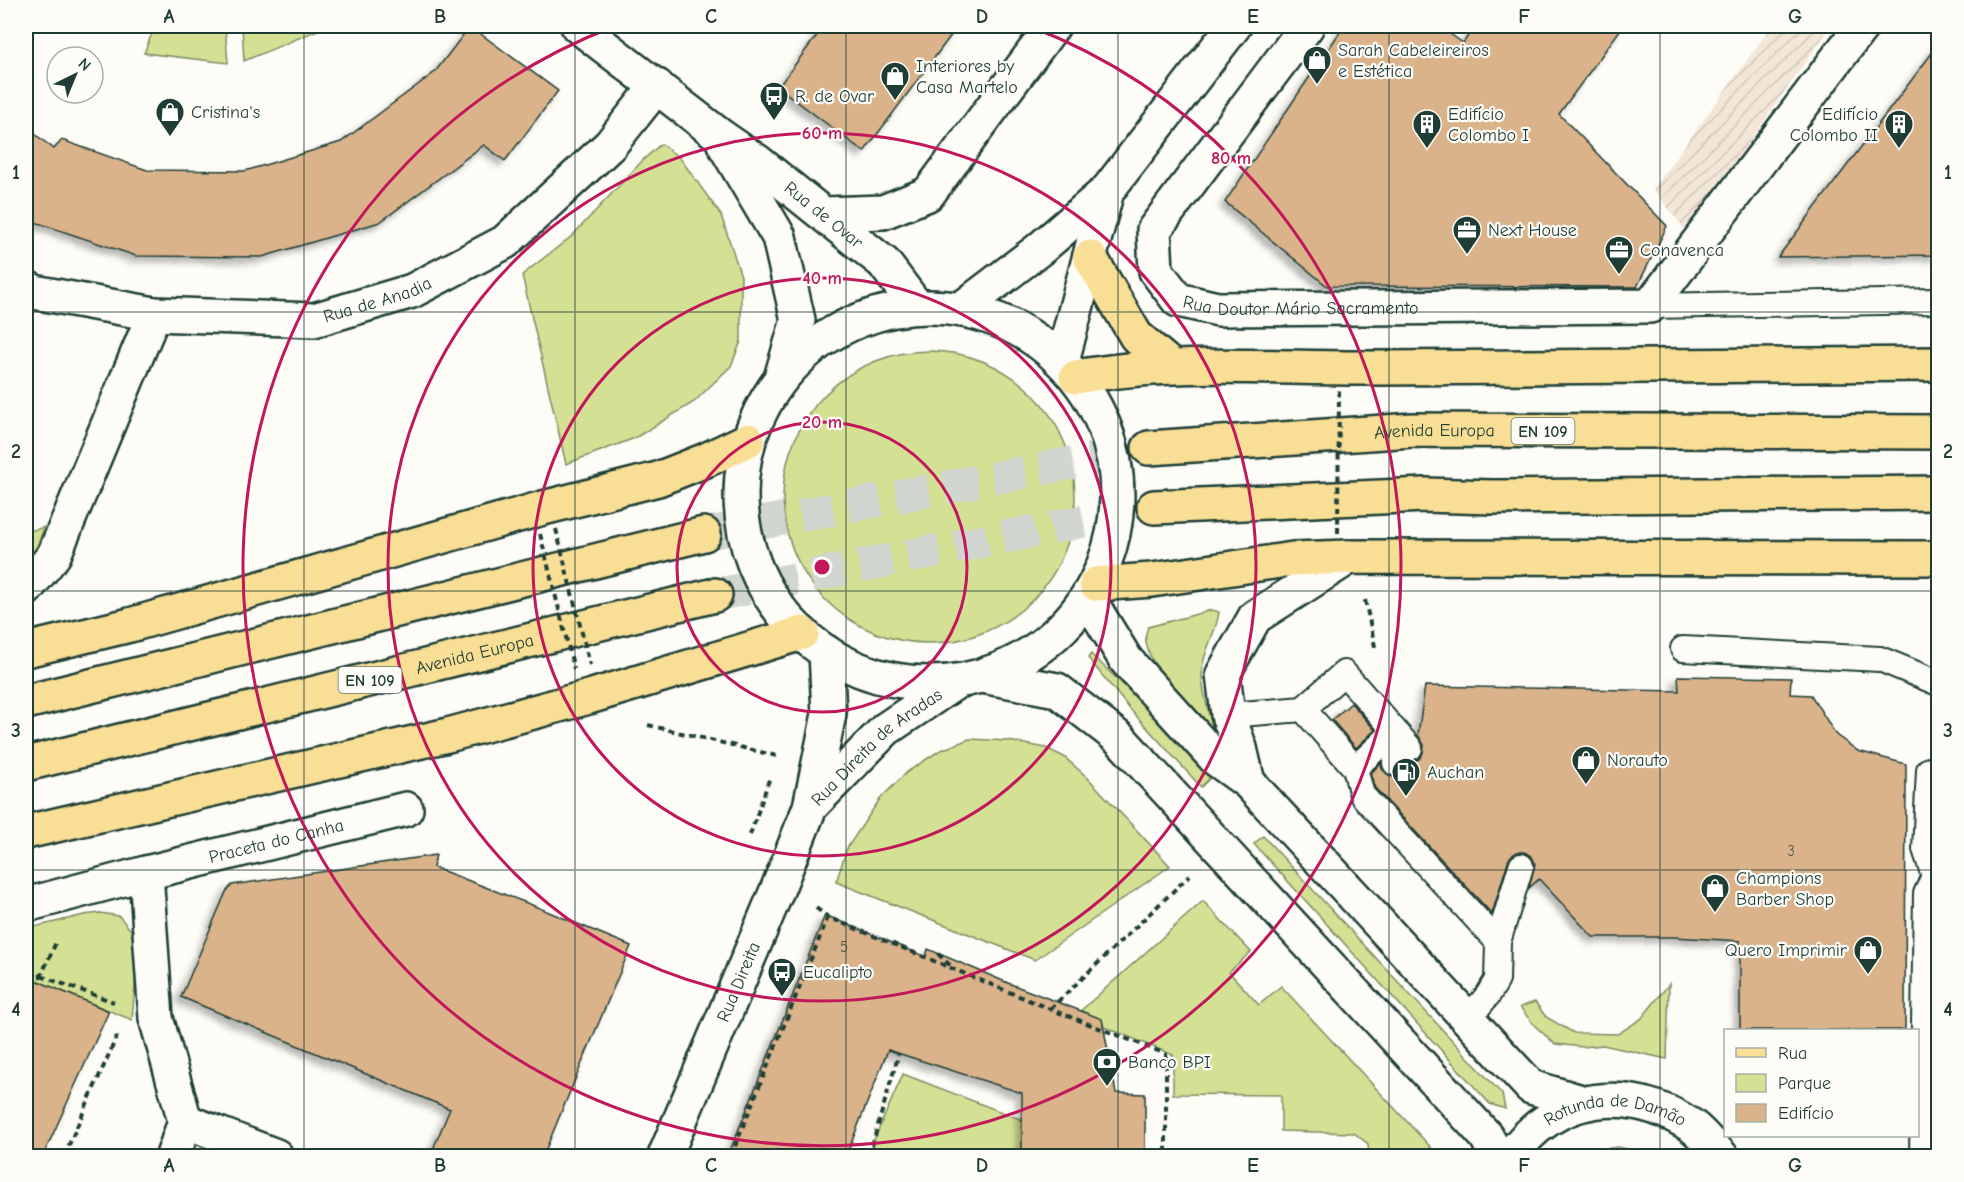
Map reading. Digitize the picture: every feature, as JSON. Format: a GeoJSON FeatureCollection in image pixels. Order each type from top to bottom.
{"type":"FeatureCollection","features":[{"type":"Feature","properties":{"kind":"main road"},"geometry":{"type":"LineString","coordinates":[[1090,257],[1136,336],[1171,366]]}},
{"type":"Feature","properties":{"kind":"main road"},"geometry":{"type":"LineString","coordinates":[[1069,369],[1171,366],[1351,368],[1938,364]]}},
{"type":"Feature","properties":{"kind":"main road","name":"Avenida Europa"},"geometry":{"type":"LineString","coordinates":[[1149,448],[1413,430],[1938,432]]}},
{"type":"Feature","properties":{"kind":"main road"},"geometry":{"type":"LineString","coordinates":[[26,650],[130,625],[657,479],[706,460],[748,440]]}},
{"type":"Feature","properties":{"kind":"main road"},"geometry":{"type":"LineString","coordinates":[[1154,507],[1425,495],[1492,497],[1938,493]]}},
{"type":"Feature","properties":{"kind":"main road"},"geometry":{"type":"LineString","coordinates":[[26,702],[704,534]]}},
{"type":"Feature","properties":{"kind":"main road"},"geometry":{"type":"LineString","coordinates":[[1092,591],[1293,559],[1343,545],[1938,558]]}},
{"type":"Feature","properties":{"kind":"main road","name":"Avenida Europa"},"geometry":{"type":"LineString","coordinates":[[26,764],[715,595]]}},
{"type":"Feature","properties":{"kind":"main road"},"geometry":{"type":"LineString","coordinates":[[26,832],[448,735],[589,697],[814,643]]}},
{"type":"Feature","properties":{"kind":"street","name":"Rua de Ovar"},"geometry":{"type":"LineString","coordinates":[[578,26],[719,135],[758,162],[884,263],[917,307]]}},
{"type":"Feature","properties":{"kind":"street"},"geometry":{"type":"LineString","coordinates":[[824,214],[883,212],[928,194],[1053,26]]}},
{"type":"Feature","properties":{"kind":"street"},"geometry":{"type":"LineString","coordinates":[[961,309],[1041,248],[1107,191],[1234,26]]}},
{"type":"Feature","properties":{"kind":"street","name":"Rua Doutor Mário Sacramento"},"geometry":{"type":"LineString","coordinates":[[1307,26],[1154,230],[1156,271],[1178,300],[1218,309],[1650,306]]}},
{"type":"Feature","properties":{"kind":"street"},"geometry":{"type":"LineString","coordinates":[[1650,306],[1862,26]]}},
{"type":"Feature","properties":{"kind":"street","name":"Rua de Anadia"},"geometry":{"type":"LineString","coordinates":[[26,287],[34,292],[154,314],[314,320],[412,291],[505,242],[610,145],[657,86]]}},
{"type":"Feature","properties":{"kind":"street","name":"Rua de Ovar"},"geometry":{"type":"LineString","coordinates":[[719,135],[779,237],[798,320],[781,378]]}},
{"type":"Feature","properties":{"kind":"street"},"geometry":{"type":"LineString","coordinates":[[1069,369],[1090,257],[1107,191]]}},
{"type":"Feature","properties":{"kind":"street"},"geometry":{"type":"LineString","coordinates":[[969,679],[1023,659],[1059,632],[1092,591],[1114,533],[1118,477],[1104,424],[1069,369],[1016,327],[961,309],[917,307],[865,317],[819,342],[781,378],[762,407],[748,440],[741,492],[747,544],[768,593],[814,643],[866,672],[910,683],[969,679],[1057,690],[1120,739],[1486,1136],[1497,1156]]}},
{"type":"Feature","properties":{"kind":"street"},"geometry":{"type":"LineString","coordinates":[[26,589],[54,555],[154,314]]}},
{"type":"Feature","properties":{"kind":"street"},"geometry":{"type":"LineString","coordinates":[[1248,782],[1240,748],[1228,715],[1223,674],[1255,617],[1343,545]]}},
{"type":"Feature","properties":{"kind":"street"},"geometry":{"type":"LineString","coordinates":[[1092,591],[1126,660],[1216,759],[1248,782],[1531,1087],[1585,1103]]}},
{"type":"Feature","properties":{"kind":"street","name":"Rua Direita de Aradas"},"geometry":{"type":"LineString","coordinates":[[810,807],[829,714],[814,643]]}},
{"type":"Feature","properties":{"kind":"street","name":"Rua Direita de Aradas"},"geometry":{"type":"LineString","coordinates":[[810,807],[886,729],[969,679]]}},
{"type":"Feature","properties":{"kind":"street","name":"Rua Direita"},"geometry":{"type":"LineString","coordinates":[[665,1156],[810,807]]}},
{"type":"Feature","properties":{"kind":"street","name":"Praceta do Canha"},"geometry":{"type":"LineString","coordinates":[[26,905],[406,809]]}},
{"type":"Feature","properties":{"kind":"street"},"geometry":{"type":"LineString","coordinates":[[146,873],[142,1013],[185,1121],[173,1156]]}},
{"type":"Feature","properties":{"kind":"street","name":"Rotunda de Damão"},"geometry":{"type":"LineString","coordinates":[[1511,1156],[1524,1138],[1552,1116],[1585,1103],[1623,1099],[1661,1108],[1695,1128],[1721,1156]]}},
{"type":"Feature","properties":{"kind":"street"},"geometry":{"type":"LineString","coordinates":[[185,1121],[276,1156]]}},
{"type":"Feature","properties":{"kind":"lane"},"geometry":{"type":"LineString","coordinates":[[1650,306],[1938,301]]}},
{"type":"Feature","properties":{"kind":"lane"},"geometry":{"type":"LineString","coordinates":[[1683,649],[1880,660],[1938,683]]}},
{"type":"Feature","properties":{"kind":"lane"},"geometry":{"type":"LineString","coordinates":[[1228,715],[1303,709],[1344,673],[1400,744],[1354,768]]}},
{"type":"Feature","properties":{"kind":"lane"},"geometry":{"type":"LineString","coordinates":[[1303,709],[1354,768],[1362,795],[1498,942]]}},
{"type":"Feature","properties":{"kind":"lane"},"geometry":{"type":"LineString","coordinates":[[1922,1156],[1926,894],[1936,874],[1925,849],[1929,770]]}},
{"type":"Feature","properties":{"kind":"lane"},"geometry":{"type":"LineString","coordinates":[[1468,1019],[1497,980],[1498,942],[1521,866]]}},
{"type":"Feature","properties":{"kind":"path"},"geometry":{"type":"LineString","coordinates":[[1339,390],[1343,545],[1366,601],[1378,657]]}},
{"type":"Feature","properties":{"kind":"path"},"geometry":{"type":"LineString","coordinates":[[556,529],[590,665]]}},
{"type":"Feature","properties":{"kind":"path"},"geometry":{"type":"LineString","coordinates":[[540,534],[574,669]]}},
{"type":"Feature","properties":{"kind":"path"},"geometry":{"type":"LineString","coordinates":[[639,723],[778,756],[748,843]]}},
{"type":"Feature","properties":{"kind":"path"},"geometry":{"type":"LineString","coordinates":[[1050,1009],[1195,871]]}},
{"type":"Feature","properties":{"kind":"path"},"geometry":{"type":"LineString","coordinates":[[814,907],[828,917],[1050,1009],[1166,1054],[1166,1154],[1192,1152]]}},
{"type":"Feature","properties":{"kind":"path"},"geometry":{"type":"LineString","coordinates":[[732,1156],[828,917]]}},
{"type":"Feature","properties":{"kind":"path"},"geometry":{"type":"LineString","coordinates":[[938,954],[956,970]]}},
{"type":"Feature","properties":{"kind":"path"},"geometry":{"type":"LineString","coordinates":[[41,976],[142,1013],[64,1156]]}},
{"type":"Feature","properties":{"kind":"path"},"geometry":{"type":"LineString","coordinates":[[869,1156],[899,1053]]}},
{"type":"Feature","properties":{"kind":"shaded area"},"geometry":{"type":"Polygon","coordinates":[[[1772,26],[1831,26],[1686,231],[1653,189],[1772,26]]]}},
{"type":"Feature","properties":{"kind":"green space"},"geometry":{"type":"Polygon","coordinates":[[[155,26],[225,26],[228,63],[144,53],[155,26]]]}},
{"type":"Feature","properties":{"kind":"green space"},"geometry":{"type":"Polygon","coordinates":[[[242,26],[315,26],[318,30],[244,61],[242,26]]]}},
{"type":"Feature","properties":{"kind":"green space"},"geometry":{"type":"Polygon","coordinates":[[[661,144],[680,158],[721,215],[741,276],[741,341],[731,366],[694,402],[635,438],[566,464],[522,275],[572,236],[661,144]]]}},
{"type":"Feature","properties":{"kind":"green space"},"geometry":{"type":"Polygon","coordinates":[[[929,351],[957,354],[985,362],[1010,376],[1032,394],[1050,416],[1064,441],[1072,469],[1075,497],[1072,525],[1064,553],[1050,578],[1032,600],[1010,618],[985,632],[957,640],[929,643],[901,640],[873,632],[848,618],[826,600],[808,578],[794,553],[786,525],[783,497],[786,469],[794,441],[808,416],[826,394],[848,376],[873,362],[901,354],[929,351]]]}},
{"type":"Feature","properties":{"kind":"green space"},"geometry":{"type":"Polygon","coordinates":[[[44,527],[35,552],[26,565],[26,532],[44,527]]]}},
{"type":"Feature","properties":{"kind":"green space"},"geometry":{"type":"Polygon","coordinates":[[[1212,610],[1219,612],[1203,663],[1202,680],[1217,742],[1160,672],[1146,644],[1148,627],[1212,610]]]}},
{"type":"Feature","properties":{"kind":"green space"},"geometry":{"type":"Polygon","coordinates":[[[1091,654],[1139,700],[1210,778],[1201,787],[1129,708],[1088,658],[1091,654]]]}},
{"type":"Feature","properties":{"kind":"green space"},"geometry":{"type":"Polygon","coordinates":[[[969,739],[1009,741],[1046,748],[1064,757],[1087,777],[1170,866],[1035,960],[836,882],[847,848],[880,799],[907,772],[939,751],[969,739]]]}},
{"type":"Feature","properties":{"kind":"green space"},"geometry":{"type":"Polygon","coordinates":[[[1263,836],[1502,1094],[1505,1109],[1490,1104],[1254,844],[1263,836]]]}},
{"type":"Feature","properties":{"kind":"green space"},"geometry":{"type":"Polygon","coordinates":[[[1203,901],[1251,952],[1229,972],[1259,1005],[1281,986],[1437,1154],[1435,1156],[1369,1156],[1368,1144],[1354,1133],[1281,1131],[1281,1095],[1173,1094],[1173,1055],[1076,1015],[1203,901]]]}},
{"type":"Feature","properties":{"kind":"green space"},"geometry":{"type":"Polygon","coordinates":[[[100,913],[119,916],[134,934],[138,952],[132,1020],[31,979],[26,990],[26,929],[100,913]]]}},
{"type":"Feature","properties":{"kind":"green space"},"geometry":{"type":"Polygon","coordinates":[[[1669,984],[1667,1059],[1603,1045],[1583,1047],[1555,1044],[1535,1026],[1520,1007],[1535,1002],[1546,1017],[1574,1033],[1618,1034],[1641,1019],[1669,984]]]}},
{"type":"Feature","properties":{"kind":"green space"},"geometry":{"type":"Polygon","coordinates":[[[903,1074],[1043,1128],[1041,1156],[867,1156],[903,1074]]]}},
{"type":"Feature","properties":{"kind":"green space"},"geometry":{"type":"Polygon","coordinates":[[[1618,1147],[1650,1156],[1581,1156],[1594,1150],[1618,1147]]]}},
{"type":"Feature","properties":{"kind":"building"},"geometry":{"type":"Polygon","coordinates":[[[470,26],[558,91],[505,161],[484,145],[380,222],[262,257],[136,256],[26,219],[26,127],[54,149],[62,140],[147,170],[245,171],[341,142],[435,72],[470,26]]]}},
{"type":"Feature","properties":{"kind":"building"},"geometry":{"type":"Polygon","coordinates":[[[824,26],[958,26],[864,152],[778,87],[824,26]]]}},
{"type":"Feature","properties":{"kind":"building","name":"Edifício Colombo I"},"geometry":{"type":"Polygon","coordinates":[[[1344,26],[1439,26],[1463,43],[1475,26],[1623,26],[1559,114],[1667,226],[1637,287],[1327,286],[1225,202],[1344,26]]]}},
{"type":"Feature","properties":{"kind":"building","name":"Edifício Colombo II"},"geometry":{"type":"Polygon","coordinates":[[[1938,45],[1938,255],[1778,257],[1938,45]]]}},
{"type":"Feature","properties":{"kind":"building"},"geometry":{"type":"Polygon","coordinates":[[[1678,676],[1791,678],[1790,694],[1811,695],[1836,735],[1858,751],[1906,764],[1905,1029],[1740,1029],[1740,941],[1674,937],[1593,937],[1539,879],[1529,888],[1535,863],[1532,857],[1525,852],[1517,852],[1508,861],[1492,914],[1375,788],[1371,773],[1381,763],[1382,769],[1387,774],[1392,777],[1400,776],[1406,771],[1410,762],[1419,759],[1423,753],[1424,745],[1418,735],[1425,686],[1679,691],[1678,676]]]}},
{"type":"Feature","properties":{"kind":"building"},"geometry":{"type":"Polygon","coordinates":[[[1351,703],[1375,730],[1356,748],[1332,720],[1351,703]]]}},
{"type":"Feature","properties":{"kind":"building"},"geometry":{"type":"Polygon","coordinates":[[[436,855],[433,867],[631,946],[543,1156],[430,1156],[450,1109],[181,997],[226,892],[232,885],[436,855]]]}},
{"type":"Feature","properties":{"kind":"building"},"geometry":{"type":"Polygon","coordinates":[[[825,915],[926,957],[928,949],[1102,1019],[1116,1093],[1145,1094],[1145,1156],[1022,1156],[1022,1093],[888,1050],[846,1156],[728,1156],[825,915]]]}},
{"type":"Feature","properties":{"kind":"building"},"geometry":{"type":"Polygon","coordinates":[[[26,976],[109,1011],[43,1156],[26,1156],[26,976]]]}},
{"type":"Feature","properties":{"kind":"tunnel"},"geometry":{"type":"LineString","coordinates":[[704,534],[1149,448]]}},
{"type":"Feature","properties":{"kind":"tunnel"},"geometry":{"type":"LineString","coordinates":[[715,595],[1154,507]]}},
{"type":"Feature","properties":{"kind":"place","name":"Sarah Cabeleireiros e Estética"},"geometry":{"type":"Point","coordinates":[1317,86]}},
{"type":"Feature","properties":{"kind":"place","name":"Interiores by Casa Martelo"},"geometry":{"type":"Point","coordinates":[895,102]}},
{"type":"Feature","properties":{"kind":"place","name":"R. de Ovar"},"geometry":{"type":"Point","coordinates":[774,122]}},
{"type":"Feature","properties":{"kind":"place","name":"Cristina's"},"geometry":{"type":"Point","coordinates":[170,138]}},
{"type":"Feature","properties":{"kind":"place","name":"Edifício Colombo I"},"geometry":{"type":"Point","coordinates":[1427,150]}},
{"type":"Feature","properties":{"kind":"place","name":"Edifício Colombo II"},"geometry":{"type":"Point","coordinates":[1899,150]}},
{"type":"Feature","properties":{"kind":"place","name":"Next House"},"geometry":{"type":"Point","coordinates":[1467,256]}},
{"type":"Feature","properties":{"kind":"place","name":"Conavenca"},"geometry":{"type":"Point","coordinates":[1619,276]}},
{"type":"Feature","properties":{"kind":"place","name":"Norauto"},"geometry":{"type":"Point","coordinates":[1586,786]}},
{"type":"Feature","properties":{"kind":"place","name":"Auchan"},"geometry":{"type":"Point","coordinates":[1406,798]}},
{"type":"Feature","properties":{"kind":"place","name":"Champions Barber Shop"},"geometry":{"type":"Point","coordinates":[1715,914]}},
{"type":"Feature","properties":{"kind":"place","name":"Quero Imprimir"},"geometry":{"type":"Point","coordinates":[1868,976]}},
{"type":"Feature","properties":{"kind":"place","name":"Eucalipto"},"geometry":{"type":"Point","coordinates":[782,998]}},
{"type":"Feature","properties":{"kind":"place","name":"Banco BPI"},"geometry":{"type":"Point","coordinates":[1107,1088]}}]}
